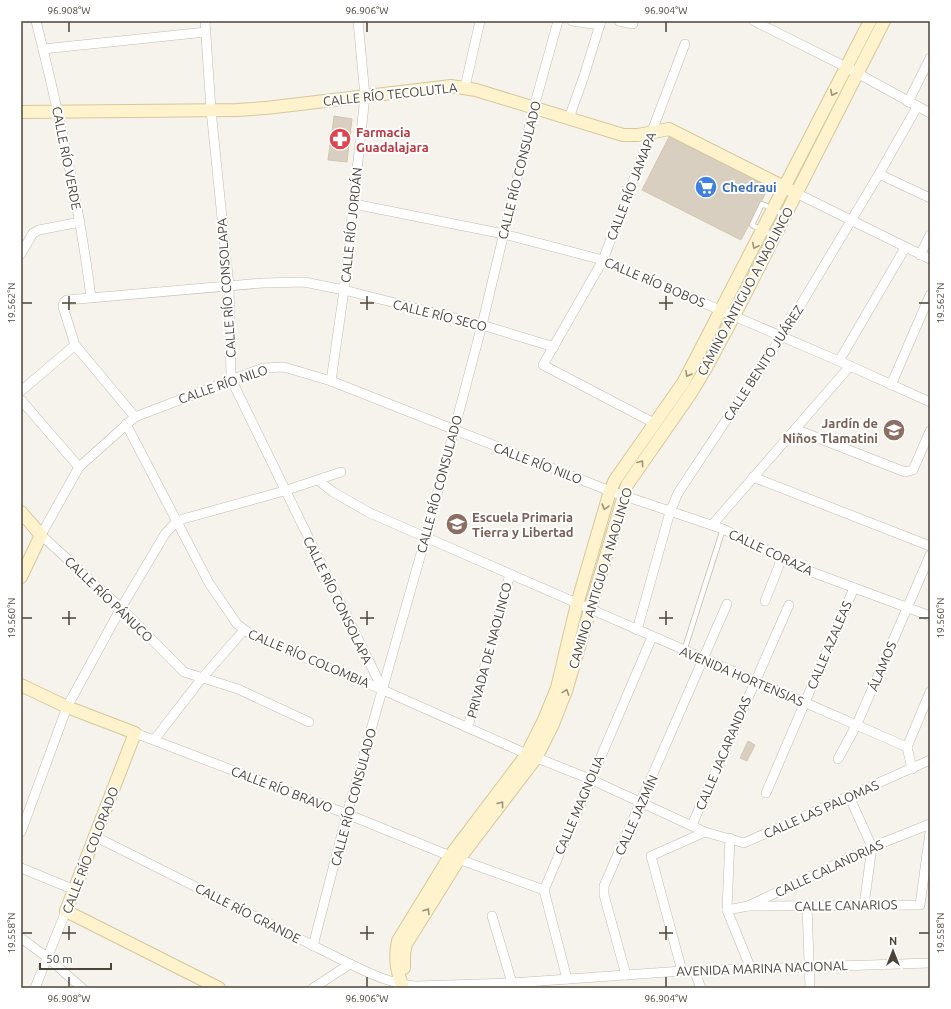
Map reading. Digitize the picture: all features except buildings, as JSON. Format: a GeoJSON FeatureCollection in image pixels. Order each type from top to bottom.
{"type":"FeatureCollection","features":[{"type":"Feature","properties":{"kind":"main road","name":"CAMINO ANTIGUO A NAOLINCO"},"geometry":{"type":"LineString","coordinates":[[402,987],[396,968],[398,942],[454,857],[531,756],[553,724],[566,691],[591,610],[623,495],[633,475],[691,393],[734,316],[785,215],[791,190],[846,67],[870,21]]}},
{"type":"Feature","properties":{"kind":"main road","name":"CAMINO ANTIGUO A NAOLINCO"},"geometry":{"type":"LineString","coordinates":[[531,756],[557,688],[577,604],[610,491],[621,470],[683,383],[774,210],[791,190],[857,73],[884,21]]}},
{"type":"Feature","properties":{"kind":"main road","name":"CALLE RÍO TECOLUTLA"},"geometry":{"type":"LineString","coordinates":[[21,112],[58,110],[211,110],[266,108],[435,87],[465,87],[623,135],[638,135],[652,131],[669,129],[677,131],[791,190]]}},
{"type":"Feature","properties":{"kind":"main road","name":"CALLE RÍO PÁNUCO"},"geometry":{"type":"LineString","coordinates":[[21,512],[41,535]]}},
{"type":"Feature","properties":{"kind":"main road","name":"CALLE RÍO NILO"},"geometry":{"type":"LineString","coordinates":[[21,577],[41,535]]}},
{"type":"Feature","properties":{"kind":"main road","name":"CALLE RÍO BRAVO"},"geometry":{"type":"LineString","coordinates":[[21,685],[67,707],[135,734]]}},
{"type":"Feature","properties":{"kind":"main road","name":"CALLE RÍO COLORADO"},"geometry":{"type":"LineString","coordinates":[[66,911],[135,734]]}},
{"type":"Feature","properties":{"kind":"main road"},"geometry":{"type":"LineString","coordinates":[[66,911],[219,988]]}},
{"type":"Feature","properties":{"kind":"street","name":"CALLE RÍO VERDE"},"geometry":{"type":"LineString","coordinates":[[36,21],[58,110],[80,222],[91,297]]}},
{"type":"Feature","properties":{"kind":"street","name":"CALLE RÍO CONSOLAPA"},"geometry":{"type":"LineString","coordinates":[[205,21],[211,110],[229,286],[232,379],[262,440],[284,491],[382,690]]}},
{"type":"Feature","properties":{"kind":"street","name":"CALLE RÍO JORDÁN"},"geometry":{"type":"LineString","coordinates":[[331,381],[344,290],[365,96],[358,21]]}},
{"type":"Feature","properties":{"kind":"street"},"geometry":{"type":"LineString","coordinates":[[465,87],[480,21]]}},
{"type":"Feature","properties":{"kind":"street","name":"CALLE RÍO CONSULADO"},"geometry":{"type":"LineString","coordinates":[[313,946],[347,814],[426,536],[454,431],[482,325],[534,107],[558,21]]}},
{"type":"Feature","properties":{"kind":"street"},"geometry":{"type":"LineString","coordinates":[[569,118],[601,23],[572,21]]}},
{"type":"Feature","properties":{"kind":"street"},"geometry":{"type":"LineString","coordinates":[[620,21],[633,24]]}},
{"type":"Feature","properties":{"kind":"street"},"geometry":{"type":"LineString","coordinates":[[754,21],[846,67],[930,113]]}},
{"type":"Feature","properties":{"kind":"street"},"geometry":{"type":"LineString","coordinates":[[43,49],[206,32]]}},
{"type":"Feature","properties":{"kind":"street","name":"CALLE RÍO JAMAPA"},"geometry":{"type":"LineString","coordinates":[[654,423],[543,365],[603,260],[685,44]]}},
{"type":"Feature","properties":{"kind":"street"},"geometry":{"type":"LineString","coordinates":[[908,102],[930,58]]}},
{"type":"Feature","properties":{"kind":"street","name":"CALLE BENITO JUÁREZ"},"geometry":{"type":"LineString","coordinates":[[637,630],[670,512],[678,493],[782,336],[879,174],[917,107]]}},
{"type":"Feature","properties":{"kind":"street"},"geometry":{"type":"LineString","coordinates":[[879,174],[930,198]]}},
{"type":"Feature","properties":{"kind":"street"},"geometry":{"type":"LineString","coordinates":[[791,190],[905,248],[930,259]]}},
{"type":"Feature","properties":{"kind":"street","name":"CALLE RÍO BOBOS"},"geometry":{"type":"LineString","coordinates":[[354,204],[504,234],[603,260],[782,336],[930,402]]}},
{"type":"Feature","properties":{"kind":"street"},"geometry":{"type":"LineString","coordinates":[[21,254],[33,233],[39,230],[80,222]]}},
{"type":"Feature","properties":{"kind":"street"},"geometry":{"type":"LineString","coordinates":[[920,254],[930,235]]}},
{"type":"Feature","properties":{"kind":"street"},"geometry":{"type":"LineString","coordinates":[[839,361],[905,248]]}},
{"type":"Feature","properties":{"kind":"street","name":"CALLE RÍO SECO"},"geometry":{"type":"LineString","coordinates":[[75,345],[63,307],[64,302],[67,300],[229,286],[304,282],[344,290],[482,325],[554,347]]}},
{"type":"Feature","properties":{"kind":"street"},"geometry":{"type":"LineString","coordinates":[[891,385],[930,295]]}},
{"type":"Feature","properties":{"kind":"street"},"geometry":{"type":"LineString","coordinates":[[21,391],[75,345],[135,417]]}},
{"type":"Feature","properties":{"kind":"street","name":"CALLE RÍO NILO"},"geometry":{"type":"LineString","coordinates":[[41,535],[79,467],[135,417],[232,379],[263,368],[274,366],[294,370],[331,381],[454,431],[610,491]]}},
{"type":"Feature","properties":{"kind":"street"},"geometry":{"type":"LineString","coordinates":[[712,525],[850,366]]}},
{"type":"Feature","properties":{"kind":"street"},"geometry":{"type":"LineString","coordinates":[[21,400],[79,467]]}},
{"type":"Feature","properties":{"kind":"street","name":"CALLE RÍO COLOMBIA"},"geometry":{"type":"LineString","coordinates":[[126,424],[208,583],[230,615],[244,630],[264,642],[382,690],[531,756],[590,779],[641,802]]}},
{"type":"Feature","properties":{"kind":"street"},"geometry":{"type":"LineString","coordinates":[[795,429],[905,472],[913,470],[930,431]]}},
{"type":"Feature","properties":{"kind":"street"},"geometry":{"type":"LineString","coordinates":[[21,832],[67,707],[121,608],[165,534],[176,522],[192,516],[319,481],[341,472]]}},
{"type":"Feature","properties":{"kind":"street"},"geometry":{"type":"LineString","coordinates":[[753,477],[930,546]]}},
{"type":"Feature","properties":{"kind":"street","name":"AVENIDA HORTENSIAS"},"geometry":{"type":"LineString","coordinates":[[319,481],[349,502],[754,682],[857,724],[906,747]]}},
{"type":"Feature","properties":{"kind":"street","name":"CALLE CORAZA"},"geometry":{"type":"LineString","coordinates":[[610,491],[723,529],[809,571],[930,616]]}},
{"type":"Feature","properties":{"kind":"street","name":"CALLE RÍO PÁNUCO"},"geometry":{"type":"LineString","coordinates":[[41,535],[121,608],[177,666],[191,676],[238,689],[309,722]]}},
{"type":"Feature","properties":{"kind":"street","name":"ÁLAMOS"},"geometry":{"type":"LineString","coordinates":[[838,760],[857,724],[930,555]]}},
{"type":"Feature","properties":{"kind":"street"},"geometry":{"type":"LineString","coordinates":[[765,601],[782,558]]}},
{"type":"Feature","properties":{"kind":"street","name":"PRIVADA DE NAOLINCO"},"geometry":{"type":"LineString","coordinates":[[468,727],[510,574]]}},
{"type":"Feature","properties":{"kind":"street","name":"CALLE AZALEAS"},"geometry":{"type":"LineString","coordinates":[[766,794],[854,588]]}},
{"type":"Feature","properties":{"kind":"street","name":"CALLE JAZMÍN"},"geometry":{"type":"LineString","coordinates":[[626,974],[604,895],[604,886],[727,604]]}},
{"type":"Feature","properties":{"kind":"street","name":"CALLE JACARANDAS"},"geometry":{"type":"LineString","coordinates":[[692,825],[789,604]]}},
{"type":"Feature","properties":{"kind":"street"},"geometry":{"type":"LineString","coordinates":[[154,740],[202,678],[244,630]]}},
{"type":"Feature","properties":{"kind":"street","name":"CALLE MAGNOLIA"},"geometry":{"type":"LineString","coordinates":[[544,890],[590,779],[652,637]]}},
{"type":"Feature","properties":{"kind":"street"},"geometry":{"type":"LineString","coordinates":[[912,769],[906,747],[930,692]]}},
{"type":"Feature","properties":{"kind":"street","name":"CALLE RÍO BRAVO"},"geometry":{"type":"LineString","coordinates":[[135,734],[347,814],[454,857],[544,890]]}},
{"type":"Feature","properties":{"kind":"street","name":"CALLE LAS PALOMAS"},"geometry":{"type":"LineString","coordinates":[[641,802],[705,832],[744,843],[930,760]]}},
{"type":"Feature","properties":{"kind":"street"},"geometry":{"type":"LineString","coordinates":[[849,796],[872,848],[864,905]]}},
{"type":"Feature","properties":{"kind":"street","name":"CALLE CALANDRIAS"},"geometry":{"type":"LineString","coordinates":[[727,910],[748,906],[872,848],[930,824]]}},
{"type":"Feature","properties":{"kind":"street"},"geometry":{"type":"LineString","coordinates":[[682,971],[651,856],[705,832]]}},
{"type":"Feature","properties":{"kind":"street","name":"CALLE CANARIOS"},"geometry":{"type":"LineString","coordinates":[[748,906],[920,905],[930,832]]}},
{"type":"Feature","properties":{"kind":"street","name":"CALLE RÍO GRANDE"},"geometry":{"type":"LineString","coordinates":[[96,837],[313,946],[387,982],[402,987]]}},
{"type":"Feature","properties":{"kind":"street"},"geometry":{"type":"LineString","coordinates":[[730,838],[727,910],[751,969]]}},
{"type":"Feature","properties":{"kind":"street"},"geometry":{"type":"LineString","coordinates":[[21,868],[75,890]]}},
{"type":"Feature","properties":{"kind":"street"},"geometry":{"type":"LineString","coordinates":[[544,890],[562,982]]}},
{"type":"Feature","properties":{"kind":"street"},"geometry":{"type":"LineString","coordinates":[[807,906],[808,967],[810,988]]}},
{"type":"Feature","properties":{"kind":"street","name":"CALLE RÍO COLORADO"},"geometry":{"type":"LineString","coordinates":[[35,988],[66,911]]}},
{"type":"Feature","properties":{"kind":"street"},"geometry":{"type":"LineString","coordinates":[[492,916],[512,983]]}},
{"type":"Feature","properties":{"kind":"street"},"geometry":{"type":"LineString","coordinates":[[21,938],[48,958],[82,988]]}},
{"type":"Feature","properties":{"kind":"street","name":"AVENIDA MARINA NACIONAL"},"geometry":{"type":"LineString","coordinates":[[402,987],[562,982],[626,974],[694,970],[930,962]]}},
{"type":"Feature","properties":{"kind":"street"},"geometry":{"type":"LineString","coordinates":[[313,988],[350,964]]}},
{"type":"Feature","properties":{"kind":"street"},"geometry":{"type":"LineString","coordinates":[[694,970],[701,988]]}},
{"type":"Feature","properties":{"kind":"lane"},"geometry":{"type":"LineString","coordinates":[[774,210],[785,215]]}},
{"type":"Feature","properties":{"kind":"lane"},"geometry":{"type":"LineString","coordinates":[[763,230],[774,236]]}},
{"type":"Feature","properties":{"kind":"lane"},"geometry":{"type":"LineString","coordinates":[[684,651],[723,529]]}},
{"type":"Feature","properties":{"kind":"place","name":"Farmacia Guadalajara"},"geometry":{"type":"Point","coordinates":[340,139]}},
{"type":"Feature","properties":{"kind":"place","name":"Chedraui"},"geometry":{"type":"Point","coordinates":[706,187]}},
{"type":"Feature","properties":{"kind":"place","name":"Jardín de Niños Tlamatini"},"geometry":{"type":"Point","coordinates":[894,430]}},
{"type":"Feature","properties":{"kind":"place","name":"Escuela Primaria Tierra y Libertad"},"geometry":{"type":"Point","coordinates":[457,524]}}]}
